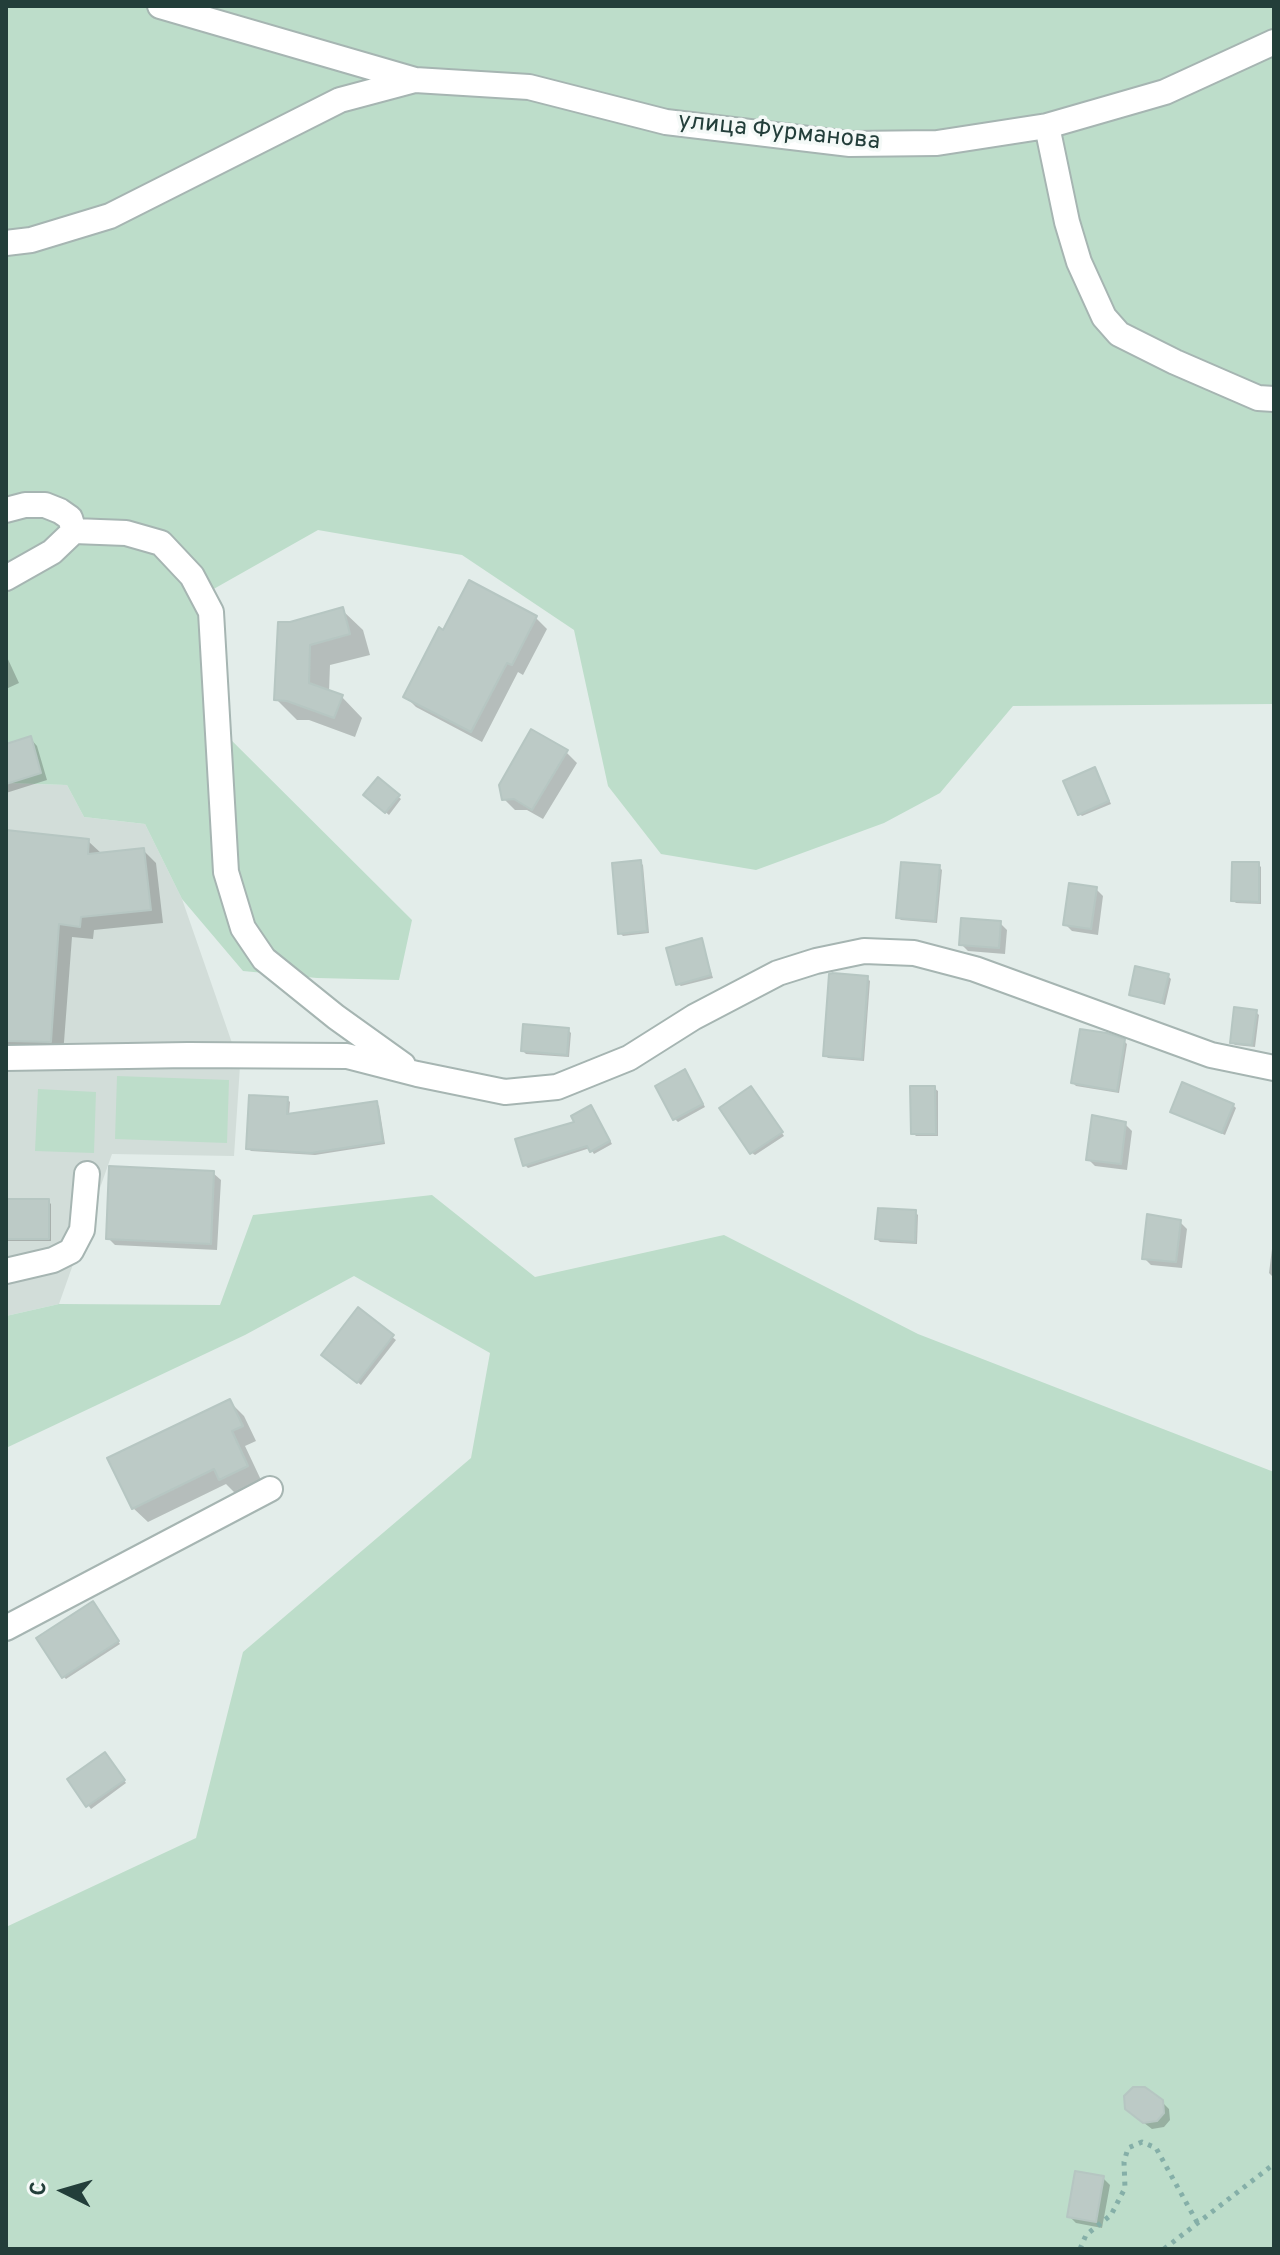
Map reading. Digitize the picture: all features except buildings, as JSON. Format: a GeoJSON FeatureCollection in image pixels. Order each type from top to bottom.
{"type":"FeatureCollection","features":[{"type":"Feature","properties":{"kind":"street","name":"улица Фурманова"},"geometry":{"type":"LineString","coordinates":[[160,6],[415,80],[529,87],[666,122],[850,144],[937,143],[1047,126],[1165,92],[1274,42]]}},
{"type":"Feature","properties":{"kind":"street","name":"улица Фурманова"},"geometry":{"type":"LineString","coordinates":[[6,243],[31,240],[110,216],[340,100],[415,80]]}},
{"type":"Feature","properties":{"kind":"street"},"geometry":{"type":"LineString","coordinates":[[1047,126],[1071,235],[1091,292],[1104,317],[1119,334],[1175,362],[1258,398],[1274,399]]}},
{"type":"Feature","properties":{"kind":"street"},"geometry":{"type":"LineString","coordinates":[[6,510],[25,505],[45,505],[70,518],[74,531]]}},
{"type":"Feature","properties":{"kind":"street"},"geometry":{"type":"LineString","coordinates":[[6,578],[52,552],[74,531],[126,533],[161,543],[192,576],[211,612],[226,872],[243,928],[264,959],[336,1017],[417,1074]]}},
{"type":"Feature","properties":{"kind":"street"},"geometry":{"type":"LineString","coordinates":[[6,1058],[347,1056],[505,1092],[557,1087],[629,1058],[694,1017],[778,973],[864,951],[914,953],[975,969],[1211,1055],[1274,1068]]}},
{"type":"Feature","properties":{"kind":"street"},"geometry":{"type":"LineString","coordinates":[[6,1271],[53,1260],[71,1251],[82,1230],[87,1174]]}},
{"type":"Feature","properties":{"kind":"street"},"geometry":{"type":"LineString","coordinates":[[6,1628],[270,1489]]}},
{"type":"Feature","properties":{"kind":"path"},"geometry":{"type":"LineString","coordinates":[[1080,2249],[1086,2235],[1111,2215],[1125,2188],[1124,2162],[1128,2148],[1142,2142],[1156,2148],[1198,2224]]}},
{"type":"Feature","properties":{"kind":"path"},"geometry":{"type":"LineString","coordinates":[[1164,2249],[1274,2164]]}},
{"type":"Feature","properties":{"kind":"shaded area"},"geometry":{"type":"Polygon","coordinates":[[[6,783],[67,785],[84,817],[145,824],[182,899],[240,1066],[234,1156],[112,1154],[59,1304],[6,1316],[6,783]]]}},
{"type":"Feature","properties":{"kind":"green space"},"geometry":{"type":"Polygon","coordinates":[[[6,6],[1274,6],[1274,704],[1013,706],[940,793],[884,823],[756,870],[661,854],[608,786],[574,630],[462,555],[318,530],[203,595],[210,719],[412,920],[399,980],[317,978],[243,971],[182,899],[145,824],[84,817],[67,785],[6,783],[6,6]]]}},
{"type":"Feature","properties":{"kind":"green space"},"geometry":{"type":"Polygon","coordinates":[[[117,1076],[229,1080],[227,1143],[115,1139],[117,1076]]]}},
{"type":"Feature","properties":{"kind":"green space"},"geometry":{"type":"Polygon","coordinates":[[[38,1089],[96,1092],[94,1153],[35,1151],[38,1089]]]}},
{"type":"Feature","properties":{"kind":"green space"},"geometry":{"type":"Polygon","coordinates":[[[432,1195],[535,1277],[724,1235],[918,1334],[1274,1472],[1274,2249],[6,2249],[6,1927],[196,1838],[243,1652],[471,1458],[490,1353],[354,1276],[245,1335],[6,1448],[6,1316],[59,1304],[220,1305],[253,1215],[432,1195]]]}}]}
